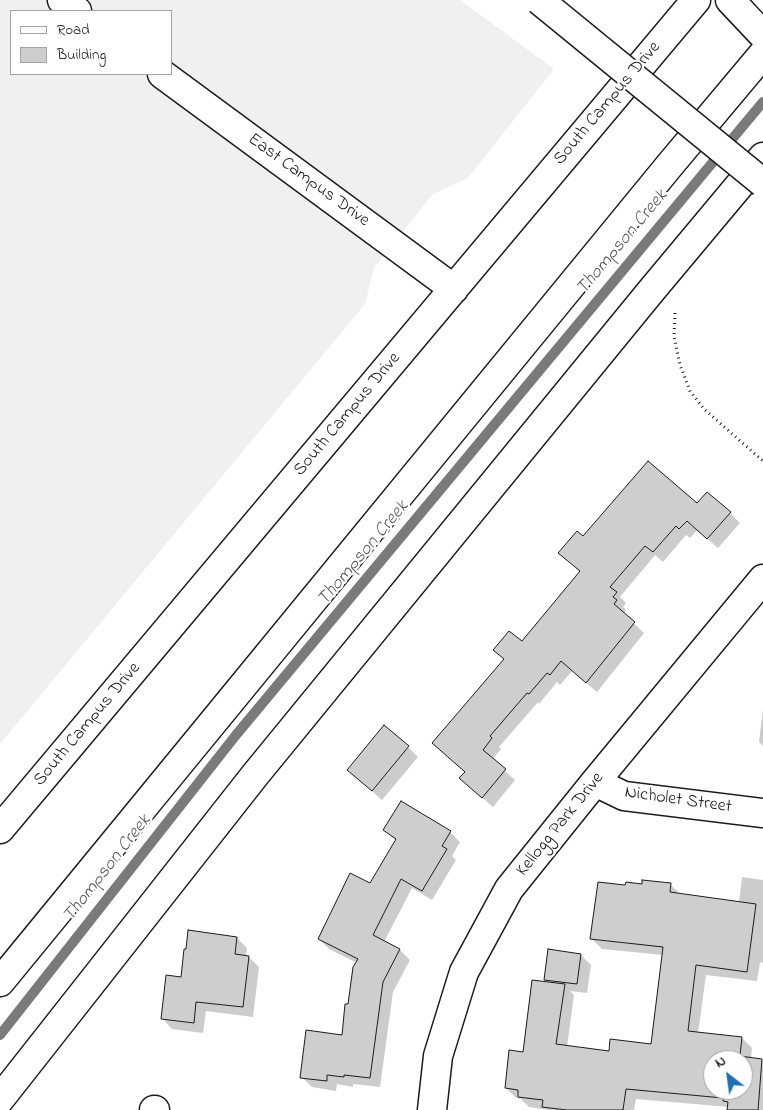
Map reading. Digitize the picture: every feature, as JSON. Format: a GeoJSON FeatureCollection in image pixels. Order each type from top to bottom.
{"type":"FeatureCollection","features":[{"type":"Feature","properties":{"kind":"main road"},"geometry":{"type":"LineString","coordinates":[[62,0],[76,10]]}},
{"type":"Feature","properties":{"kind":"main road"},"geometry":{"type":"LineString","coordinates":[[539,0],[763,183]]}},
{"type":"Feature","properties":{"kind":"main road","name":"South Campus Drive"},"geometry":{"type":"LineString","coordinates":[[0,829],[696,0]]}},
{"type":"Feature","properties":{"kind":"main road"},"geometry":{"type":"LineString","coordinates":[[730,0],[763,35]]}},
{"type":"Feature","properties":{"kind":"main road"},"geometry":{"type":"LineString","coordinates":[[0,982],[763,54]]}},
{"type":"Feature","properties":{"kind":"main road","name":"East Campus Drive"},"geometry":{"type":"LineString","coordinates":[[163,75],[454,289]]}},
{"type":"Feature","properties":{"kind":"main road"},"geometry":{"type":"LineString","coordinates":[[0,1099],[255,775],[763,157]]}},
{"type":"Feature","properties":{"kind":"main road","name":"Kellogg Park Drive"},"geometry":{"type":"LineString","coordinates":[[432,1110],[438,1056],[464,972],[509,890],[595,782],[763,579]]}},
{"type":"Feature","properties":{"kind":"main road","name":"Nicholet Street"},"geometry":{"type":"LineString","coordinates":[[595,782],[624,796],[763,813]]}},
{"type":"Feature","properties":{"kind":"path"},"geometry":{"type":"LineString","coordinates":[[675,310],[674,336],[680,365],[690,391],[704,409],[763,461]]}},
{"type":"Feature","properties":{"kind":"shaded area"},"geometry":{"type":"Polygon","coordinates":[[[0,0],[460,0],[554,69],[468,178],[433,194],[374,268],[365,304],[0,744],[0,0]]]}},
{"type":"Feature","properties":{"kind":"building"},"geometry":{"type":"Polygon","coordinates":[[[648,461],[697,503],[707,492],[731,512],[707,539],[687,521],[679,529],[676,526],[653,552],[645,546],[610,587],[617,592],[613,597],[617,600],[614,604],[635,622],[586,683],[561,661],[550,675],[547,673],[529,694],[527,693],[490,736],[492,738],[483,750],[506,769],[482,798],[459,778],[465,772],[432,743],[504,659],[493,650],[509,631],[522,641],[580,571],[558,553],[577,531],[583,536],[648,461]]]}},
{"type":"Feature","properties":{"kind":"building"},"geometry":{"type":"Polygon","coordinates":[[[384,725],[409,746],[372,791],[347,770],[384,725]]]}},
{"type":"Feature","properties":{"kind":"building"},"geometry":{"type":"Polygon","coordinates":[[[401,801],[451,831],[442,846],[447,849],[422,891],[401,879],[373,935],[400,949],[383,982],[370,1078],[327,1075],[327,1081],[300,1078],[306,1030],[342,1035],[345,1004],[348,1004],[353,967],[358,959],[318,939],[350,873],[370,883],[396,839],[383,830],[401,801]]]}},
{"type":"Feature","properties":{"kind":"building"},"geometry":{"type":"Polygon","coordinates":[[[642,880],[671,883],[670,892],[756,904],[747,972],[696,965],[688,1031],[742,1037],[741,1050],[703,1050],[703,1096],[626,1089],[623,1110],[567,1110],[542,1107],[543,1100],[518,1097],[518,1090],[505,1088],[509,1050],[523,1052],[532,980],[565,984],[556,1044],[609,1051],[610,1039],[651,1044],[663,947],[590,939],[598,882],[625,885],[626,882],[642,884],[642,880]]]}},
{"type":"Feature","properties":{"kind":"building"},"geometry":{"type":"Polygon","coordinates":[[[188,930],[237,937],[235,954],[249,956],[243,1007],[196,1002],[194,1023],[161,1019],[166,975],[181,977],[188,930]]]}},
{"type":"Feature","properties":{"kind":"building"},"geometry":{"type":"Polygon","coordinates":[[[548,949],[581,954],[577,984],[544,980],[548,949]]]}},
{"type":"Feature","properties":{"kind":"building"},"geometry":{"type":"Polygon","coordinates":[[[753,1058],[762,1059],[758,1110],[727,1110],[728,1102],[723,1101],[753,1100],[753,1058]]]}},
{"type":"Feature","properties":{"kind":"waterway","name":"Thompson Creek"},"geometry":{"type":"LineString","coordinates":[[0,1035],[236,735],[763,102]]}}]}
